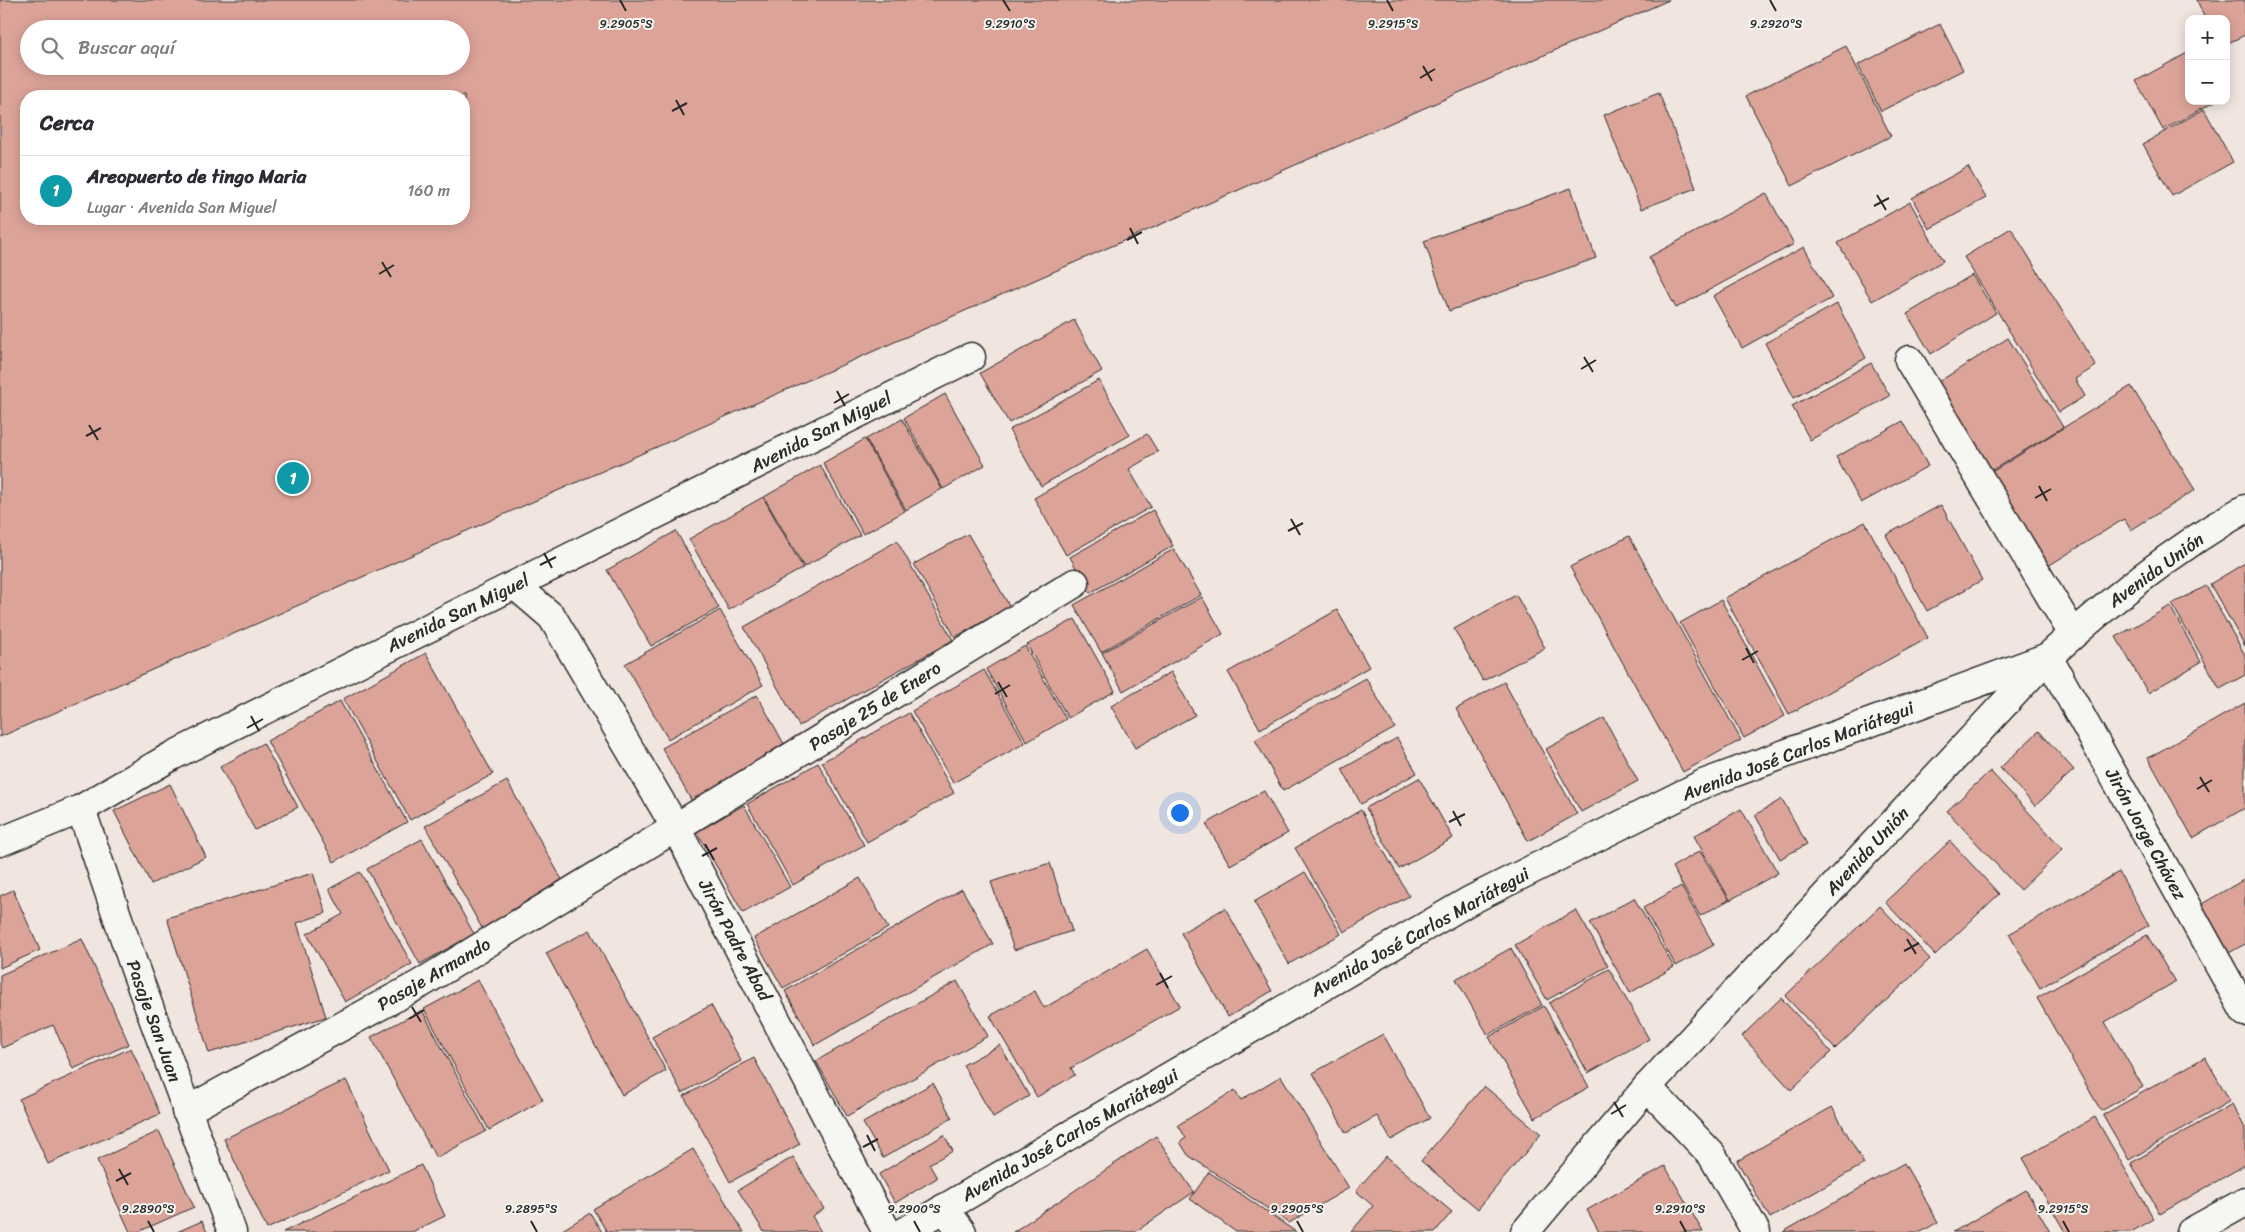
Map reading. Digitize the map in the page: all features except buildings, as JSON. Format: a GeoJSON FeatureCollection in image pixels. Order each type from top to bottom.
{"type":"FeatureCollection","features":[{"type":"Feature","properties":{"kind":"street","name":"Avenida San Miguel"},"geometry":{"type":"LineString","coordinates":[[0,842],[81,809],[181,751],[481,600],[516,586],[971,357]]}},
{"type":"Feature","properties":{"kind":"street"},"geometry":{"type":"LineString","coordinates":[[1909,360],[2073,634]]}},
{"type":"Feature","properties":{"kind":"street","name":"Avenida Unión"},"geometry":{"type":"LineString","coordinates":[[1525,1232],[1647,1087],[2048,657],[2098,612],[2167,560],[2245,509]]}},
{"type":"Feature","properties":{"kind":"street","name":"Pasaje 25 de Enero"},"geometry":{"type":"LineString","coordinates":[[676,828],[1075,583]]}},
{"type":"Feature","properties":{"kind":"street","name":"Jirón Padre Abad"},"geometry":{"type":"LineString","coordinates":[[516,586],[552,617],[676,828],[887,1232]]}},
{"type":"Feature","properties":{"kind":"street","name":"Jirón Jorge Chávez"},"geometry":{"type":"LineString","coordinates":[[2048,657],[2245,1012]]}},
{"type":"Feature","properties":{"kind":"street","name":"Avenida José Carlos Mariátegui"},"geometry":{"type":"LineString","coordinates":[[904,1232],[1469,901],[1703,784],[2048,657]]}},
{"type":"Feature","properties":{"kind":"street","name":"Pasaje San Juan"},"geometry":{"type":"LineString","coordinates":[[81,809],[186,1111],[232,1232]]}},
{"type":"Feature","properties":{"kind":"street","name":"Pasaje Armando"},"geometry":{"type":"LineString","coordinates":[[186,1111],[420,984],[676,828]]}},
{"type":"Feature","properties":{"kind":"street"},"geometry":{"type":"LineString","coordinates":[[1647,1087],[1712,1156],[1756,1232]]}},
{"type":"Feature","properties":{"kind":"street"},"geometry":{"type":"LineString","coordinates":[[2192,1232],[2245,1202]]}},
{"type":"Feature","properties":{"kind":"street"},"geometry":{"type":"LineString","coordinates":[[944,1208],[962,1232]]}},
{"type":"Feature","properties":{"kind":"place","name":"Areopuerto de tingo Maria"},"geometry":{"type":"Point","coordinates":[293,478]}}]}
